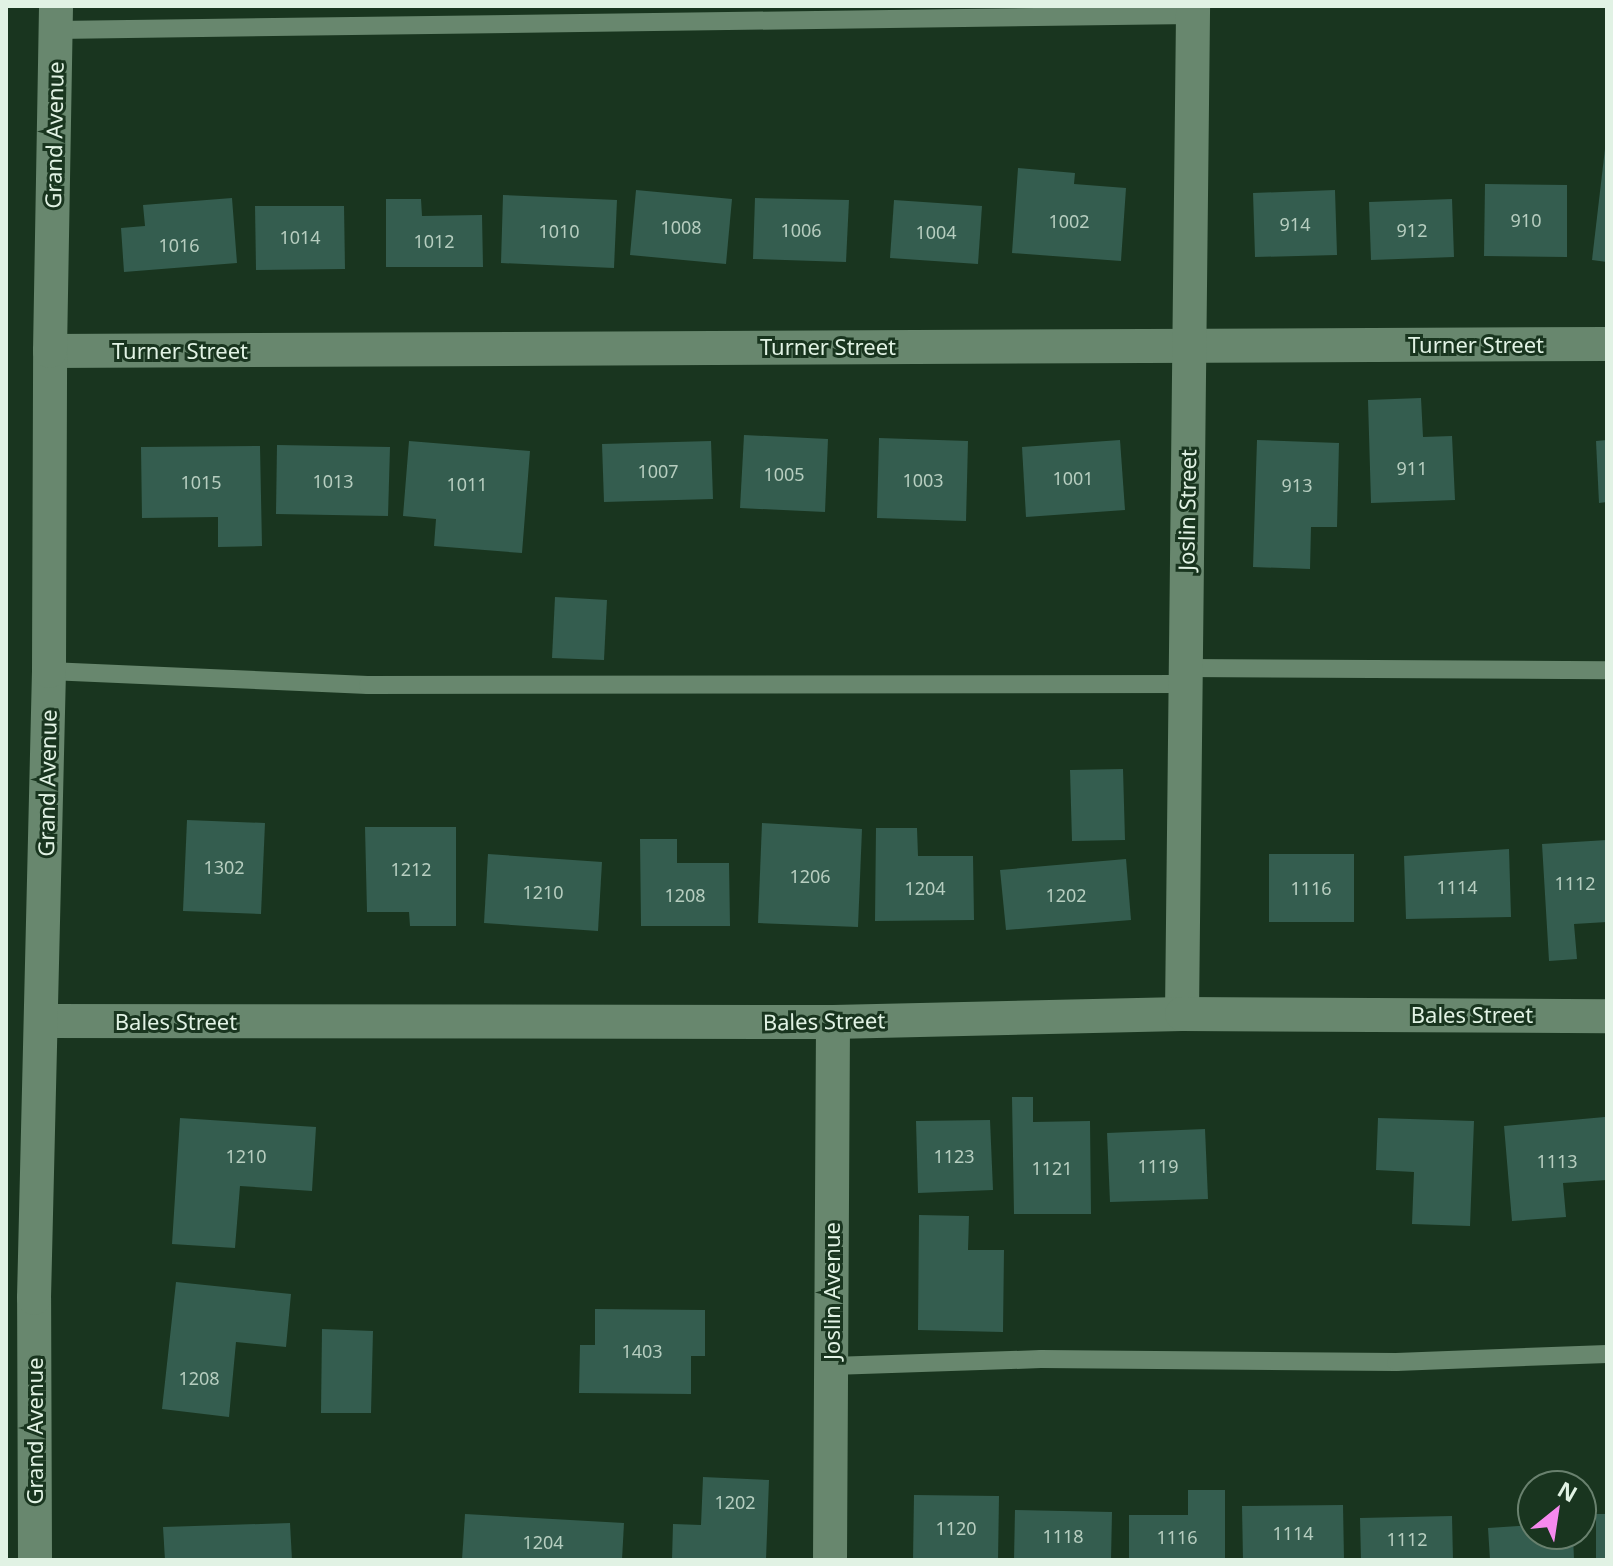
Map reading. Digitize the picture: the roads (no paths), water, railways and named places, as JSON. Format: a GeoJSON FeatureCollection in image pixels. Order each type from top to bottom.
{"type":"FeatureCollection","features":[{"type":"Feature","properties":{"kind":"street","name":"Joslin Street"},"geometry":{"type":"LineString","coordinates":[[1182,1014],[1193,11]]}},
{"type":"Feature","properties":{"kind":"street","name":"Grand Avenue"},"geometry":{"type":"LineString","coordinates":[[35,1560],[34,1298],[49,671],[50,351],[56,18]]}},
{"type":"Feature","properties":{"kind":"street","name":"Turner Street"},"geometry":{"type":"LineString","coordinates":[[50,351],[1607,344]]}},
{"type":"Feature","properties":{"kind":"street","name":"Bales Street"},"geometry":{"type":"LineString","coordinates":[[41,1021],[833,1022],[1182,1014],[1607,1016]]}},
{"type":"Feature","properties":{"kind":"street","name":"Joslin Avenue"},"geometry":{"type":"LineString","coordinates":[[830,1560],[833,1022]]}},
{"type":"Feature","properties":{"kind":"lane"},"geometry":{"type":"LineString","coordinates":[[56,18],[1193,11]]}},
{"type":"Feature","properties":{"kind":"lane"},"geometry":{"type":"LineString","coordinates":[[49,671],[368,685],[1607,670]]}},
{"type":"Feature","properties":{"kind":"lane"},"geometry":{"type":"LineString","coordinates":[[832,1366],[1041,1359],[1396,1362],[1607,1354]]}}]}
